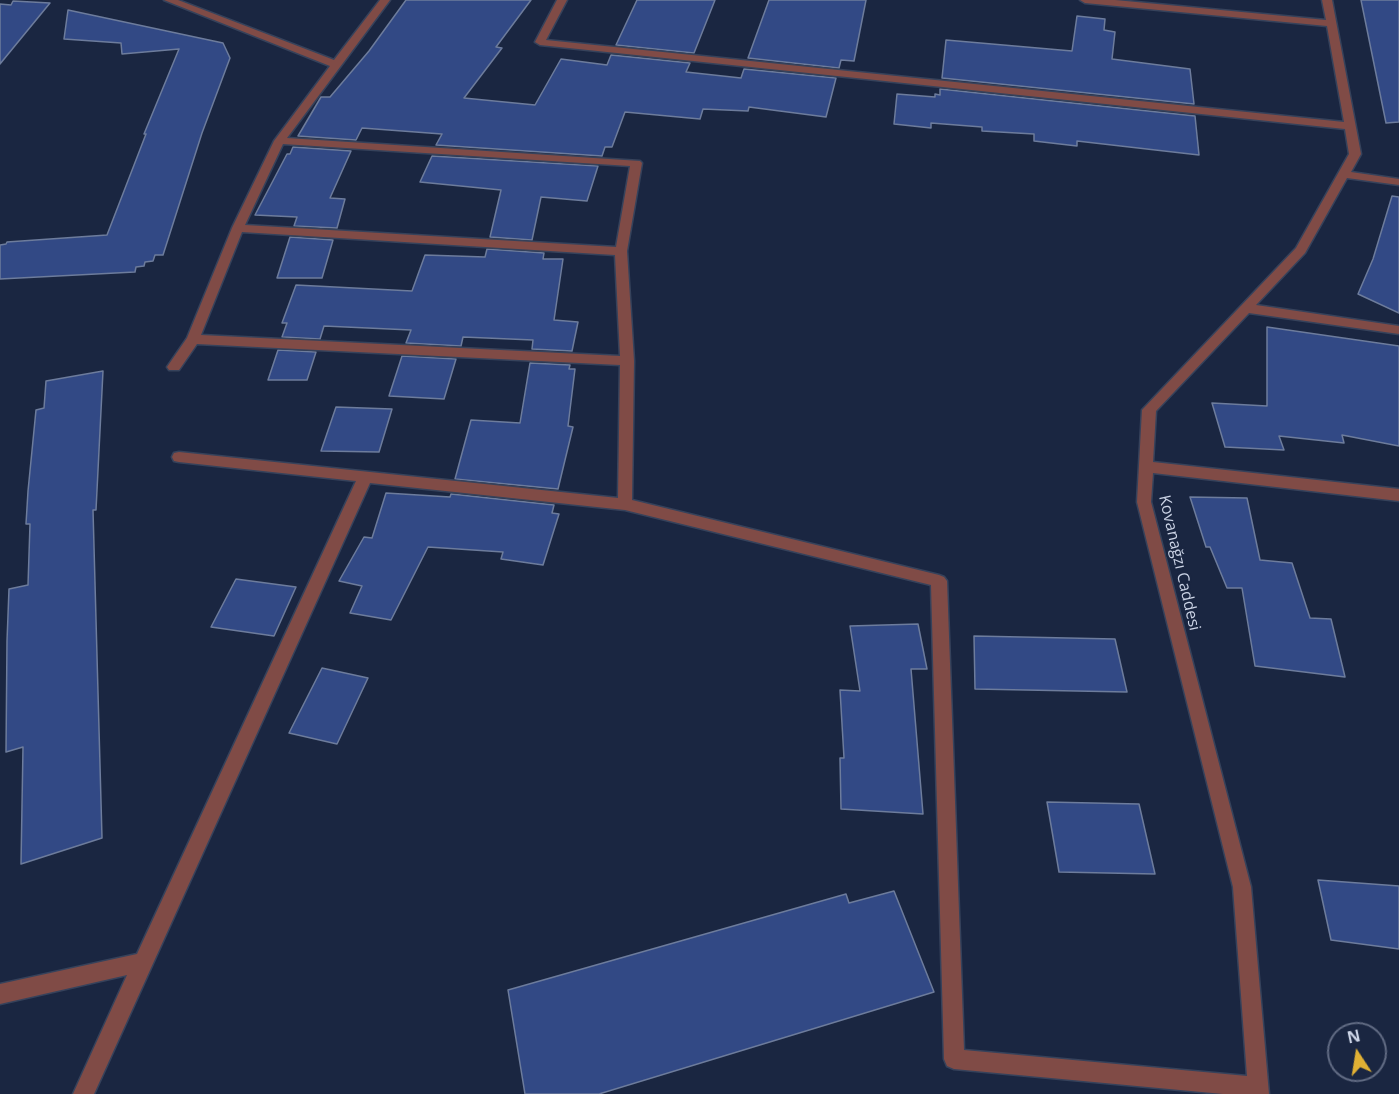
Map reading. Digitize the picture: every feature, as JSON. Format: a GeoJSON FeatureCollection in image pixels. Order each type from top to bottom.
{"type":"FeatureCollection","features":[{"type":"Feature","properties":{"kind":"street"},"geometry":{"type":"LineString","coordinates":[[169,0],[182,2],[337,65]]}},
{"type":"Feature","properties":{"kind":"street"},"geometry":{"type":"LineString","coordinates":[[174,368],[193,339],[238,228],[279,141],[385,0]]}},
{"type":"Feature","properties":{"kind":"street"},"geometry":{"type":"LineString","coordinates":[[562,0],[540,42],[1350,126]]}},
{"type":"Feature","properties":{"kind":"street"},"geometry":{"type":"LineString","coordinates":[[1085,0],[1331,23]]}},
{"type":"Feature","properties":{"kind":"street","name":"Kovanağzı Caddesi"},"geometry":{"type":"LineString","coordinates":[[1259,1091],[1242,887],[1144,502],[1145,467],[1149,410],[1301,250],[1355,154],[1327,0]]}},
{"type":"Feature","properties":{"kind":"street"},"geometry":{"type":"LineString","coordinates":[[279,141],[636,163],[621,251],[627,361],[625,504]]}},
{"type":"Feature","properties":{"kind":"street"},"geometry":{"type":"LineString","coordinates":[[1343,174],[1399,182]]}},
{"type":"Feature","properties":{"kind":"street"},"geometry":{"type":"LineString","coordinates":[[238,228],[621,251]]}},
{"type":"Feature","properties":{"kind":"street"},"geometry":{"type":"LineString","coordinates":[[1246,308],[1399,330]]}},
{"type":"Feature","properties":{"kind":"street"},"geometry":{"type":"LineString","coordinates":[[193,339],[627,361]]}},
{"type":"Feature","properties":{"kind":"street"},"geometry":{"type":"LineString","coordinates":[[179,457],[625,504],[939,581],[954,1059],[1259,1091]]}},
{"type":"Feature","properties":{"kind":"street"},"geometry":{"type":"LineString","coordinates":[[1145,467],[1399,495]]}},
{"type":"Feature","properties":{"kind":"street"},"geometry":{"type":"LineString","coordinates":[[83,1094],[365,477]]}},
{"type":"Feature","properties":{"kind":"street"},"geometry":{"type":"LineString","coordinates":[[0,994],[143,962]]}},
{"type":"Feature","properties":{"kind":"building"},"geometry":{"type":"Polygon","coordinates":[[[406,0],[531,0],[496,47],[502,48],[464,98],[535,105],[561,59],[607,65],[611,55],[690,63],[686,72],[741,78],[744,69],[836,78],[826,117],[749,107],[748,111],[703,109],[700,119],[625,112],[612,147],[605,147],[602,156],[436,145],[442,134],[362,128],[356,140],[298,136],[321,97],[330,97],[369,51],[406,0]]]}},
{"type":"Feature","properties":{"kind":"building"},"geometry":{"type":"Polygon","coordinates":[[[637,0],[715,0],[694,53],[616,45],[637,0]]]}},
{"type":"Feature","properties":{"kind":"building"},"geometry":{"type":"Polygon","coordinates":[[[769,0],[866,0],[854,61],[841,60],[839,68],[748,58],[769,0]]]}},
{"type":"Feature","properties":{"kind":"building"},"geometry":{"type":"Polygon","coordinates":[[[1361,0],[1399,0],[1399,122],[1386,123],[1361,0]]]}},
{"type":"Feature","properties":{"kind":"building"},"geometry":{"type":"Polygon","coordinates":[[[13,1],[50,3],[0,64],[0,4],[11,5],[13,1]]]}},
{"type":"Feature","properties":{"kind":"building"},"geometry":{"type":"Polygon","coordinates":[[[68,10],[223,43],[230,58],[202,133],[163,255],[155,255],[153,261],[136,267],[135,272],[0,279],[0,245],[7,242],[107,235],[146,134],[144,134],[179,49],[122,54],[121,43],[64,39],[68,10]]]}},
{"type":"Feature","properties":{"kind":"building"},"geometry":{"type":"Polygon","coordinates":[[[1077,16],[1105,19],[1104,30],[1115,32],[1112,59],[1190,69],[1194,104],[942,78],[946,40],[1072,51],[1077,16]]]}},
{"type":"Feature","properties":{"kind":"building"},"geometry":{"type":"Polygon","coordinates":[[[940,89],[1195,116],[1199,155],[1077,141],[1077,146],[1034,141],[1034,134],[982,131],[982,127],[931,123],[931,128],[894,124],[897,94],[935,97],[935,94],[940,95],[940,89]]]}},
{"type":"Feature","properties":{"kind":"building"},"geometry":{"type":"Polygon","coordinates":[[[293,147],[351,151],[330,198],[345,199],[337,228],[294,226],[297,217],[255,215],[287,154],[290,154],[293,147]]]}},
{"type":"Feature","properties":{"kind":"building"},"geometry":{"type":"Polygon","coordinates":[[[432,156],[598,166],[587,201],[541,197],[532,240],[490,237],[501,190],[420,182],[432,156]]]}},
{"type":"Feature","properties":{"kind":"building"},"geometry":{"type":"Polygon","coordinates":[[[1392,196],[1399,197],[1399,313],[1358,294],[1373,259],[1392,196]]]}},
{"type":"Feature","properties":{"kind":"building"},"geometry":{"type":"Polygon","coordinates":[[[290,237],[333,240],[322,278],[277,278],[290,237]]]}},
{"type":"Feature","properties":{"kind":"building"},"geometry":{"type":"Polygon","coordinates":[[[487,249],[544,253],[543,259],[563,259],[554,320],[578,322],[572,351],[532,349],[533,340],[463,337],[461,346],[406,343],[411,330],[324,326],[320,339],[282,337],[287,323],[282,323],[296,285],[412,291],[425,255],[485,257],[487,249]]]}},
{"type":"Feature","properties":{"kind":"building"},"geometry":{"type":"Polygon","coordinates":[[[1267,327],[1399,346],[1399,446],[1342,435],[1344,443],[1279,436],[1284,450],[1225,447],[1212,403],[1267,406],[1267,327]]]}},
{"type":"Feature","properties":{"kind":"building"},"geometry":{"type":"Polygon","coordinates":[[[278,350],[316,352],[307,380],[268,380],[278,350]]]}},
{"type":"Feature","properties":{"kind":"building"},"geometry":{"type":"Polygon","coordinates":[[[402,356],[456,359],[444,399],[389,396],[402,356]]]}},
{"type":"Feature","properties":{"kind":"building"},"geometry":{"type":"Polygon","coordinates":[[[530,363],[570,365],[569,369],[575,369],[568,426],[573,427],[558,489],[455,479],[471,420],[520,423],[530,363]]]}},
{"type":"Feature","properties":{"kind":"building"},"geometry":{"type":"Polygon","coordinates":[[[103,371],[96,510],[93,510],[102,838],[21,864],[23,747],[6,752],[7,641],[9,589],[28,585],[30,524],[26,524],[36,410],[44,408],[46,381],[103,371]]]}},
{"type":"Feature","properties":{"kind":"building"},"geometry":{"type":"Polygon","coordinates":[[[336,407],[392,409],[379,452],[321,451],[336,407]]]}},
{"type":"Feature","properties":{"kind":"building"},"geometry":{"type":"Polygon","coordinates":[[[386,493],[450,497],[451,494],[554,505],[552,513],[559,514],[543,565],[501,559],[503,552],[428,547],[391,620],[350,613],[362,586],[339,581],[364,537],[372,538],[386,493]]]}},
{"type":"Feature","properties":{"kind":"building"},"geometry":{"type":"Polygon","coordinates":[[[1190,497],[1247,498],[1260,560],[1292,563],[1310,618],[1331,619],[1345,677],[1255,666],[1242,588],[1227,588],[1210,547],[1206,547],[1190,497]]]}},
{"type":"Feature","properties":{"kind":"building"},"geometry":{"type":"Polygon","coordinates":[[[236,579],[296,587],[274,636],[211,627],[236,579]]]}},
{"type":"Feature","properties":{"kind":"building"},"geometry":{"type":"Polygon","coordinates":[[[918,624],[927,669],[911,669],[923,814],[841,809],[840,758],[844,758],[840,690],[860,691],[850,626],[918,624]]]}},
{"type":"Feature","properties":{"kind":"building"},"geometry":{"type":"Polygon","coordinates":[[[974,636],[1115,639],[1127,692],[975,689],[974,636]]]}},
{"type":"Feature","properties":{"kind":"building"},"geometry":{"type":"Polygon","coordinates":[[[322,668],[368,678],[337,744],[289,733],[322,668]]]}},
{"type":"Feature","properties":{"kind":"building"},"geometry":{"type":"Polygon","coordinates":[[[1047,802],[1139,804],[1155,874],[1059,872],[1047,802]]]}},
{"type":"Feature","properties":{"kind":"building"},"geometry":{"type":"Polygon","coordinates":[[[1318,880],[1399,886],[1399,949],[1331,940],[1318,880]]]}},
{"type":"Feature","properties":{"kind":"building"},"geometry":{"type":"Polygon","coordinates":[[[894,891],[934,992],[599,1094],[525,1094],[508,990],[846,894],[849,903],[894,891]]]}}]}
